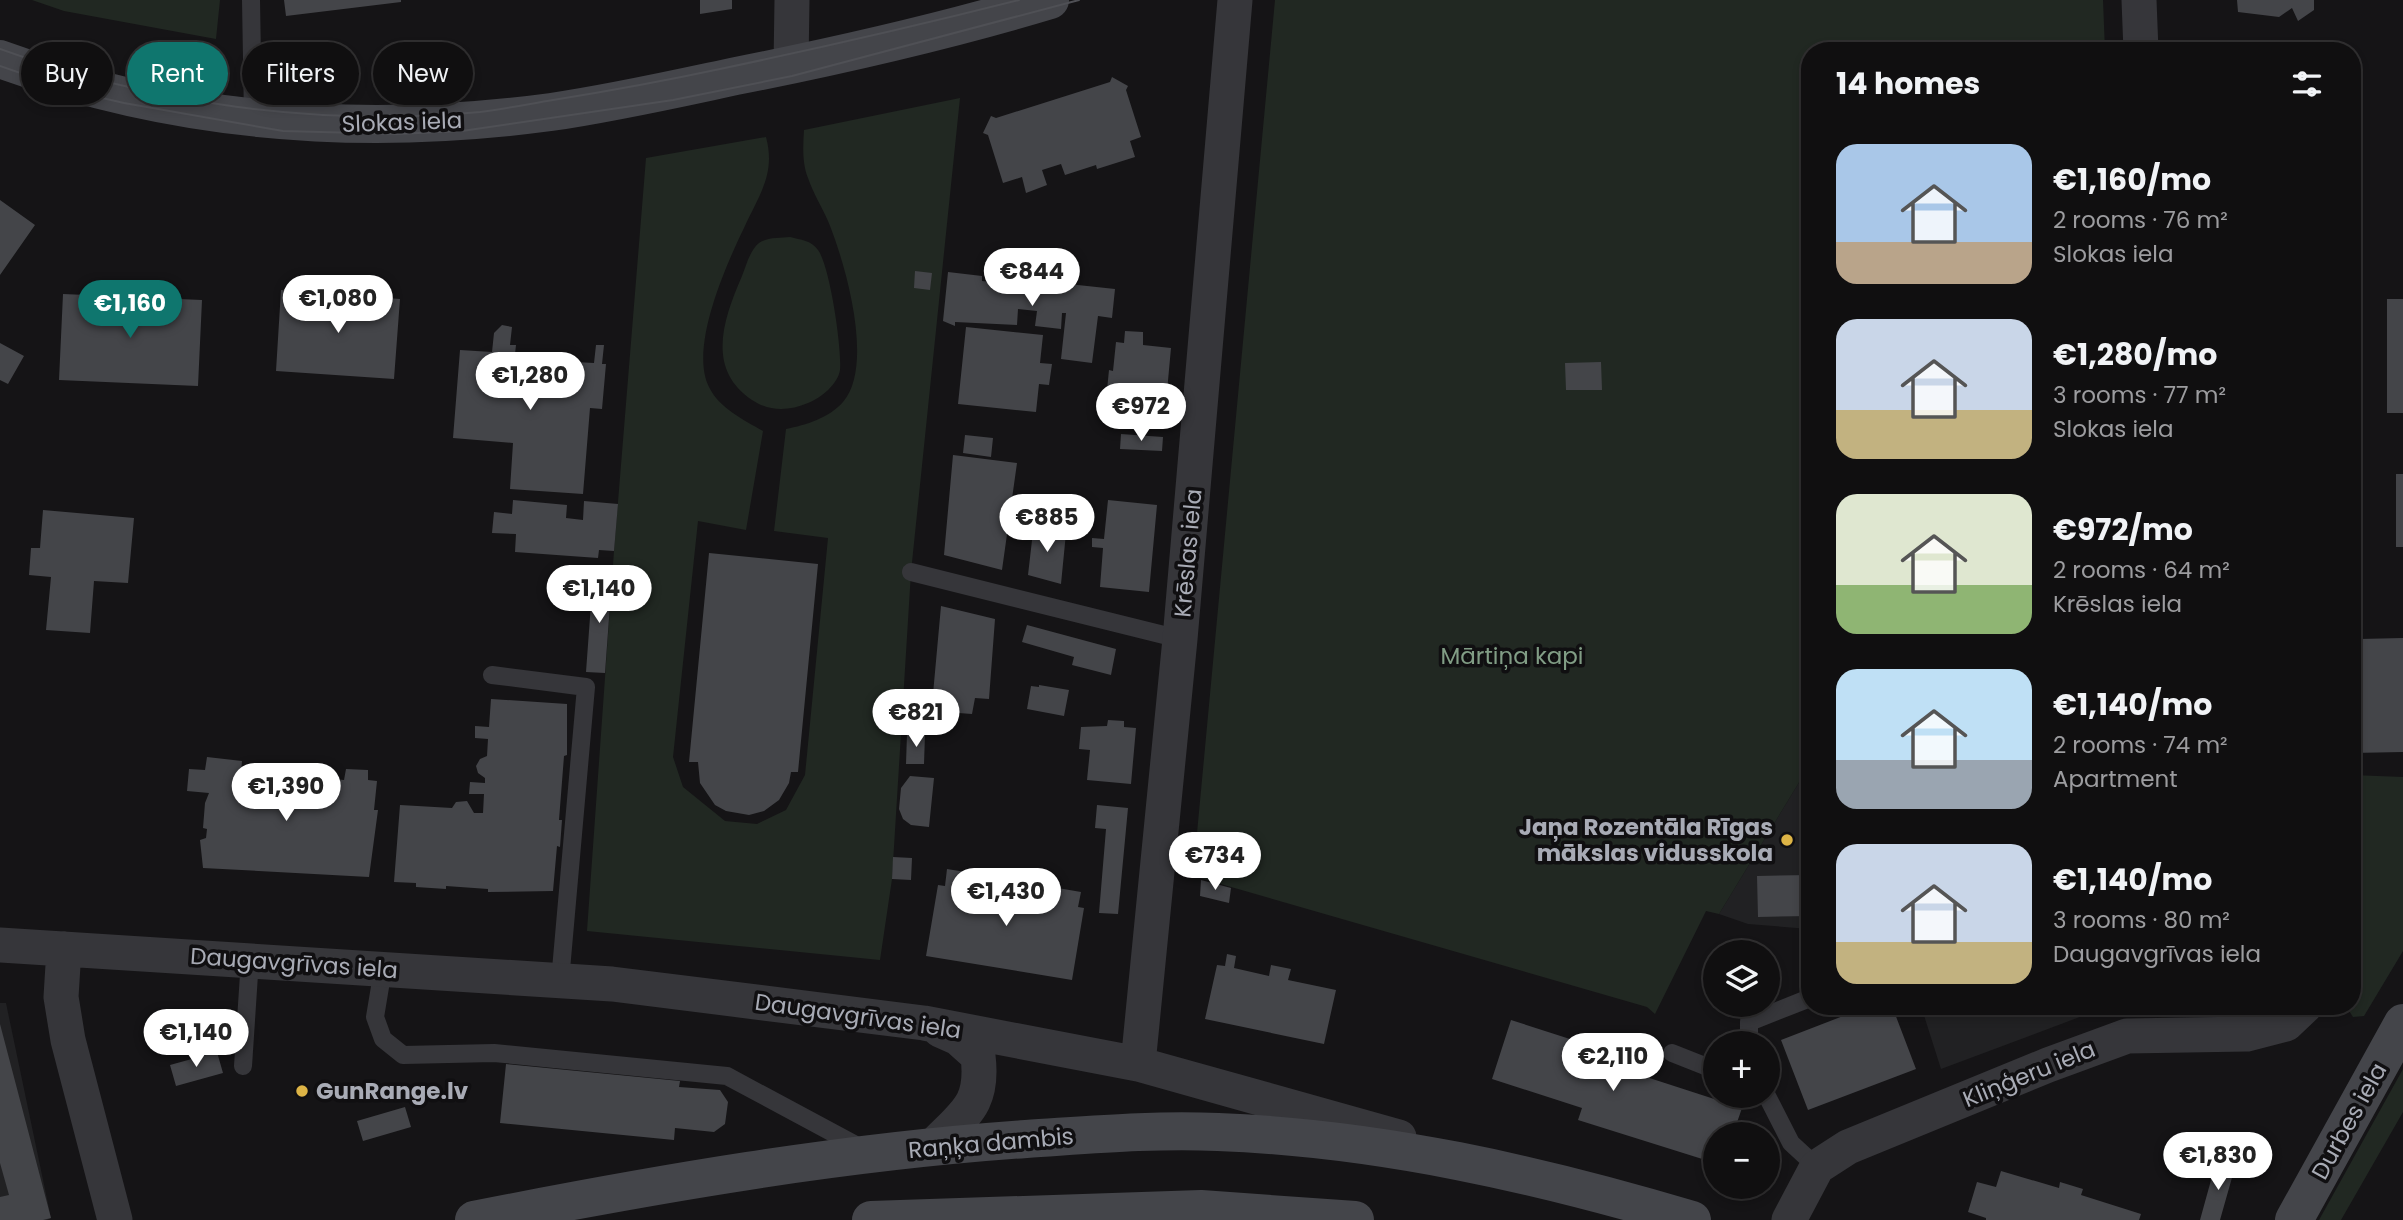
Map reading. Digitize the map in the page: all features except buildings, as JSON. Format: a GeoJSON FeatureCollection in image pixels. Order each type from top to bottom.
{"type":"FeatureCollection","features":[{"type":"Feature","properties":{"kind":"main road","name":"Slokas iela"},"geometry":{"type":"LineString","coordinates":[[0,59],[107,90],[253,118],[316,124],[397,125],[462,122],[553,112],[791,65],[1002,15],[1050,0]]}},
{"type":"Feature","properties":{"kind":"main road","name":"Durbes iela"},"geometry":{"type":"LineString","coordinates":[[2294,1220],[2403,1023]]}},
{"type":"Feature","properties":{"kind":"main road","name":"Raņķa dambis"},"geometry":{"type":"LineString","coordinates":[[474,1220],[654,1184],[872,1154],[933,1146],[1121,1132],[1218,1132],[1378,1145],[1510,1172]]}},
{"type":"Feature","properties":{"kind":"main road","name":"Daugavgrīvas iela"},"geometry":{"type":"LineString","coordinates":[[1510,1172],[1692,1220]]}},
{"type":"Feature","properties":{"kind":"main road"},"geometry":{"type":"LineString","coordinates":[[876,1219],[1201,1209],[1355,1220]]}},
{"type":"Feature","properties":{"kind":"street"},"geometry":{"type":"LineString","coordinates":[[791,65],[792,0]]}},
{"type":"Feature","properties":{"kind":"street","name":"Krēslas iela"},"geometry":{"type":"LineString","coordinates":[[1138,1064],[1181,639],[1235,0]]}},
{"type":"Feature","properties":{"kind":"street"},"geometry":{"type":"LineString","coordinates":[[2139,0],[2141,42]]}},
{"type":"Feature","properties":{"kind":"street","name":"Daugavgrīvas iela"},"geometry":{"type":"LineString","coordinates":[[0,945],[611,984],[924,1023],[1138,1064],[1386,1134],[1488,1155],[1510,1172]]}},
{"type":"Feature","properties":{"kind":"street"},"geometry":{"type":"LineString","coordinates":[[64,949],[61,997],[68,1040],[115,1220]]}},
{"type":"Feature","properties":{"kind":"street","name":"Kliņģeru iela"},"geometry":{"type":"LineString","coordinates":[[1789,1220],[1817,1167],[1848,1147],[2041,1067],[2127,1035],[2247,1034],[2286,1024],[2296,1015]]}},
{"type":"Feature","properties":{"kind":"street"},"geometry":{"type":"LineString","coordinates":[[924,1023],[958,1038],[978,1056],[981,1082],[972,1105],[933,1146]]}},
{"type":"Feature","properties":{"kind":"lane"},"geometry":{"type":"LineString","coordinates":[[251,0],[253,118]]}},
{"type":"Feature","properties":{"kind":"lane"},"geometry":{"type":"LineString","coordinates":[[911,572],[1181,639]]}},
{"type":"Feature","properties":{"kind":"lane"},"geometry":{"type":"LineString","coordinates":[[492,675],[586,687],[560,981]]}},
{"type":"Feature","properties":{"kind":"lane"},"geometry":{"type":"LineString","coordinates":[[243,1066],[250,959]]}},
{"type":"Feature","properties":{"kind":"lane"},"geometry":{"type":"LineString","coordinates":[[383,969],[375,1017],[383,1040],[403,1055],[494,1054],[727,1076],[872,1154]]}},
{"type":"Feature","properties":{"kind":"lane"},"geometry":{"type":"LineString","coordinates":[[1749,1031],[1749,1022],[1801,1002]]}},
{"type":"Feature","properties":{"kind":"lane"},"geometry":{"type":"LineString","coordinates":[[1672,1053],[1703,1065]]}},
{"type":"Feature","properties":{"kind":"lane"},"geometry":{"type":"LineString","coordinates":[[1773,1108],[1791,1143],[1817,1167]]}},
{"type":"Feature","properties":{"kind":"shaded area","name":"Jaņa Rozentāla Rīgas mākslas vidusskola"},"geometry":{"type":"Polygon","coordinates":[[[1801,779],[1801,928],[1748,924],[1719,914],[1801,779]]]}},
{"type":"Feature","properties":{"kind":"shaded area"},"geometry":{"type":"Polygon","coordinates":[[[0,1003],[6,1003],[51,1218],[47,1220],[0,1220],[0,1003]]]}},
{"type":"Feature","properties":{"kind":"shaded area"},"geometry":{"type":"Polygon","coordinates":[[[1924,1015],[2085,1015],[1941,1069],[1924,1015]]]}},
{"type":"Feature","properties":{"kind":"green space"},"geometry":{"type":"Polygon","coordinates":[[[32,0],[220,0],[216,39],[64,11],[32,0]]]}},
{"type":"Feature","properties":{"kind":"green space","name":"Mārtiņa kapi"},"geometry":{"type":"Polygon","coordinates":[[[1275,0],[2103,0],[2105,42],[1801,42],[1801,779],[1719,914],[1706,911],[1655,1014],[1647,1007],[1193,876],[1275,0]]]}},
{"type":"Feature","properties":{"kind":"green space"},"geometry":{"type":"Polygon","coordinates":[[[960,98],[911,572],[892,879],[880,960],[587,931],[646,158],[766,137],[769,150],[764,184],[712,307],[704,351],[704,370],[713,394],[733,413],[763,431],[746,530],[698,521],[673,757],[683,787],[725,821],[757,824],[786,810],[805,775],[828,538],[774,531],[786,429],[817,420],[837,408],[852,385],[857,364],[857,339],[849,287],[835,239],[806,172],[803,154],[804,130],[960,98]]]}},
{"type":"Feature","properties":{"kind":"green space"},"geometry":{"type":"Polygon","coordinates":[[[790,237],[812,244],[822,259],[834,308],[840,370],[832,385],[818,398],[801,406],[780,409],[759,404],[738,388],[728,374],[723,343],[729,310],[753,250],[766,240],[790,237]]]}},
{"type":"Feature","properties":{"kind":"green space"},"geometry":{"type":"Polygon","coordinates":[[[2361,775],[2403,777],[2403,951],[2364,1016],[2352,1015],[2361,1015],[2361,775]]]}},
{"type":"Feature","properties":{"kind":"green space"},"geometry":{"type":"Polygon","coordinates":[[[2403,1069],[2403,1112],[2341,1220],[2319,1220],[2403,1069]]]}},
{"type":"Feature","properties":{"kind":"tram line"},"geometry":{"type":"LineString","coordinates":[[0,49],[116,84],[236,107],[297,113],[419,116],[489,111],[657,82],[832,45],[1019,0]]}},
{"type":"Feature","properties":{"kind":"tram line"},"geometry":{"type":"LineString","coordinates":[[0,66],[72,91],[124,103],[283,131],[397,134],[462,131],[673,100],[792,76],[1079,0]]}},
{"type":"Feature","properties":{"kind":"place","name":"Jaņa Rozentāla Rīgas mākslas vidusskola"},"geometry":{"type":"Point","coordinates":[1787,840]}},
{"type":"Feature","properties":{"kind":"place","name":"GunRange.lv"},"geometry":{"type":"Point","coordinates":[302,1091]}}]}
